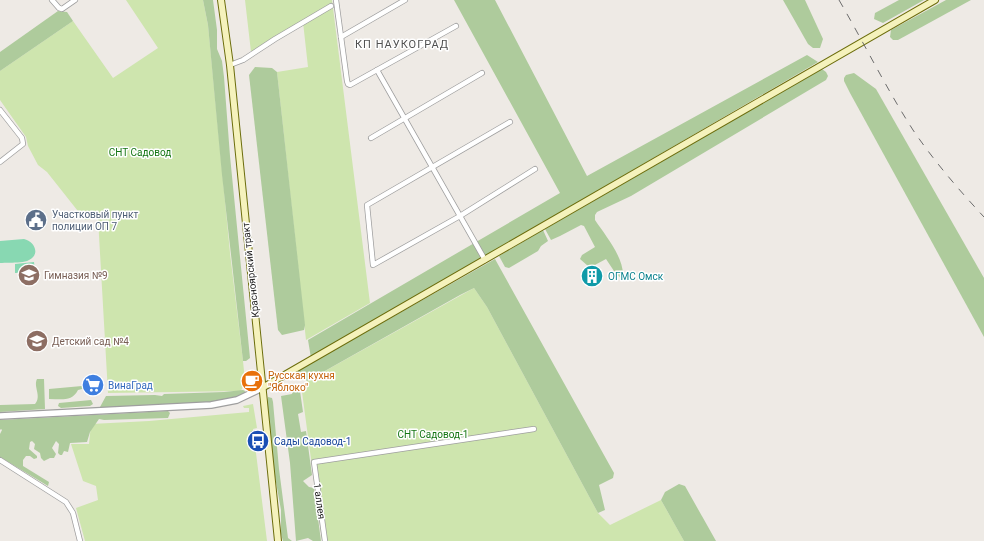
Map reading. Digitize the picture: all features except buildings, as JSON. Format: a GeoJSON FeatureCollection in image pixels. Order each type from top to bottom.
{"type":"FeatureCollection","features":[{"type":"Feature","properties":{"kind":"main road","name":"Красноярский тракт"},"geometry":{"type":"LineString","coordinates":[[221,0],[230,65],[278,541]]}},
{"type":"Feature","properties":{"kind":"main road"},"geometry":{"type":"LineString","coordinates":[[262,388],[935,0]]}},
{"type":"Feature","properties":{"kind":"street"},"geometry":{"type":"LineString","coordinates":[[52,0],[58,8],[62,9],[75,0]]}},
{"type":"Feature","properties":{"kind":"street"},"geometry":{"type":"LineString","coordinates":[[337,0],[340,37],[348,84],[352,85],[456,26]]}},
{"type":"Feature","properties":{"kind":"street"},"geometry":{"type":"LineString","coordinates":[[340,37],[404,0]]}},
{"type":"Feature","properties":{"kind":"street"},"geometry":{"type":"LineString","coordinates":[[230,65],[243,60],[331,6]]}},
{"type":"Feature","properties":{"kind":"street"},"geometry":{"type":"LineString","coordinates":[[377,70],[485,260]]}},
{"type":"Feature","properties":{"kind":"street"},"geometry":{"type":"LineString","coordinates":[[371,138],[482,73]]}},
{"type":"Feature","properties":{"kind":"street"},"geometry":{"type":"LineString","coordinates":[[0,110],[22,138],[23,144],[0,162]]}},
{"type":"Feature","properties":{"kind":"street"},"geometry":{"type":"LineString","coordinates":[[510,122],[367,205],[372,265],[460,216],[535,169]]}},
{"type":"Feature","properties":{"kind":"street"},"geometry":{"type":"LineString","coordinates":[[0,416],[211,405],[237,400],[262,388]]}},
{"type":"Feature","properties":{"kind":"street","name":"1 аллея"},"geometry":{"type":"LineString","coordinates":[[325,541],[314,462],[534,429]]}},
{"type":"Feature","properties":{"kind":"street"},"geometry":{"type":"LineString","coordinates":[[0,460],[66,502],[73,513],[80,541]]}},
{"type":"Feature","properties":{"kind":"green space","name":"СНТ Садовод"},"geometry":{"type":"Polygon","coordinates":[[[126,0],[203,0],[208,25],[230,253],[245,381],[241,391],[108,393],[98,218],[85,220],[47,172],[38,165],[28,146],[26,137],[0,100],[0,71],[73,21],[113,78],[158,48],[126,0]]]}},
{"type":"Feature","properties":{"kind":"green space"},"geometry":{"type":"Polygon","coordinates":[[[203,0],[213,0],[217,30],[217,49],[222,61],[224,77],[230,156],[250,358],[246,361],[243,361],[222,175],[208,25],[203,0]]]}},
{"type":"Feature","properties":{"kind":"green space"},"geometry":{"type":"Polygon","coordinates":[[[245,0],[332,0],[370,303],[306,340],[277,72],[308,67],[303,22],[251,52],[245,0]]]}},
{"type":"Feature","properties":{"kind":"green space"},"geometry":{"type":"Polygon","coordinates":[[[454,0],[495,0],[587,176],[807,55],[818,62],[311,358],[308,340],[560,193],[454,0]]]}},
{"type":"Feature","properties":{"kind":"green space"},"geometry":{"type":"Polygon","coordinates":[[[783,0],[805,0],[823,39],[820,48],[813,48],[808,44],[783,0]]]}},
{"type":"Feature","properties":{"kind":"green space"},"geometry":{"type":"Polygon","coordinates":[[[899,0],[924,0],[883,23],[874,19],[875,13],[899,0]]]}},
{"type":"Feature","properties":{"kind":"green space"},"geometry":{"type":"Polygon","coordinates":[[[946,0],[971,0],[898,40],[893,40],[890,37],[891,30],[946,0]]]}},
{"type":"Feature","properties":{"kind":"green space"},"geometry":{"type":"Polygon","coordinates":[[[58,11],[67,12],[73,21],[0,71],[0,52],[58,11]]]}},
{"type":"Feature","properties":{"kind":"green space"},"geometry":{"type":"Polygon","coordinates":[[[255,67],[272,68],[277,72],[305,325],[304,330],[282,335],[278,330],[249,75],[255,67]]]}},
{"type":"Feature","properties":{"kind":"green space"},"geometry":{"type":"Polygon","coordinates":[[[822,69],[828,76],[826,80],[631,196],[597,212],[595,215],[595,220],[613,246],[620,260],[623,275],[621,278],[616,274],[606,259],[593,266],[588,266],[580,259],[582,255],[595,247],[584,226],[581,225],[551,240],[545,229],[822,69]]]}},
{"type":"Feature","properties":{"kind":"green space"},"geometry":{"type":"Polygon","coordinates":[[[854,73],[876,89],[984,278],[984,337],[844,81],[846,75],[854,73]]]}},
{"type":"Feature","properties":{"kind":"green space"},"geometry":{"type":"Polygon","coordinates":[[[543,230],[548,241],[541,246],[538,251],[509,268],[505,267],[499,256],[543,230]]]}},
{"type":"Feature","properties":{"kind":"green space"},"geometry":{"type":"Polygon","coordinates":[[[24,239],[31,242],[35,248],[35,254],[33,257],[23,262],[0,263],[0,241],[24,239]]]}},
{"type":"Feature","properties":{"kind":"green space"},"geometry":{"type":"Polygon","coordinates":[[[495,259],[614,473],[613,478],[599,485],[605,510],[598,513],[487,307],[474,288],[307,381],[304,378],[301,380],[297,378],[291,379],[290,375],[495,259]]]}},
{"type":"Feature","properties":{"kind":"green space"},"geometry":{"type":"Polygon","coordinates":[[[34,262],[35,272],[15,273],[15,264],[34,262]]]}},
{"type":"Feature","properties":{"kind":"green space","name":"СНТ Садовод-1"},"geometry":{"type":"Polygon","coordinates":[[[474,288],[487,307],[598,513],[610,525],[661,500],[684,541],[322,541],[302,392],[307,381],[474,288]]]}},
{"type":"Feature","properties":{"kind":"green space"},"geometry":{"type":"Polygon","coordinates":[[[37,379],[44,379],[45,409],[0,412],[0,405],[35,404],[38,398],[36,385],[37,379]]]}},
{"type":"Feature","properties":{"kind":"green space"},"geometry":{"type":"Polygon","coordinates":[[[82,386],[86,388],[78,390],[76,394],[69,398],[49,399],[49,389],[82,386]]]}},
{"type":"Feature","properties":{"kind":"green space"},"geometry":{"type":"Polygon","coordinates":[[[296,387],[300,391],[303,412],[298,414],[301,432],[306,431],[312,475],[303,481],[309,487],[314,488],[321,541],[313,541],[308,538],[296,541],[290,463],[281,396],[292,394],[294,388],[296,387]]]}},
{"type":"Feature","properties":{"kind":"green space"},"geometry":{"type":"Polygon","coordinates":[[[245,391],[244,395],[213,402],[102,409],[100,407],[106,396],[162,396],[164,394],[245,391]]]}},
{"type":"Feature","properties":{"kind":"green space"},"geometry":{"type":"Polygon","coordinates":[[[268,397],[272,398],[273,402],[279,469],[288,538],[292,541],[283,541],[281,534],[281,510],[272,460],[267,407],[268,397]]]}},
{"type":"Feature","properties":{"kind":"green space"},"geometry":{"type":"Polygon","coordinates":[[[91,400],[93,404],[90,406],[61,408],[58,406],[59,403],[91,400]]]}},
{"type":"Feature","properties":{"kind":"green space"},"geometry":{"type":"Polygon","coordinates":[[[253,404],[257,428],[253,429],[267,541],[85,541],[76,508],[98,500],[96,486],[83,481],[71,444],[89,444],[91,424],[149,421],[249,412],[249,408],[244,408],[243,406],[253,404]]]}},
{"type":"Feature","properties":{"kind":"green space"},"geometry":{"type":"Polygon","coordinates":[[[168,411],[170,413],[168,418],[99,419],[90,432],[87,442],[70,443],[68,452],[64,451],[62,455],[60,455],[58,453],[59,444],[56,441],[52,448],[56,454],[54,458],[44,461],[41,458],[40,453],[34,449],[35,444],[32,441],[30,442],[29,449],[37,456],[37,458],[34,459],[30,456],[26,456],[23,460],[23,466],[49,482],[48,486],[0,457],[0,434],[2,430],[0,430],[0,420],[168,411]]]}},
{"type":"Feature","properties":{"kind":"green space"},"geometry":{"type":"Polygon","coordinates":[[[679,484],[685,486],[716,541],[684,541],[661,500],[665,492],[679,484]]]}},
{"type":"Feature","properties":{"kind":"railway"},"geometry":{"type":"LineString","coordinates":[[839,0],[913,130],[929,153],[984,217]]}},
{"type":"Feature","properties":{"kind":"place","name":"Участковый пункт полиции ОП 7"},"geometry":{"type":"Point","coordinates":[36,220]}},
{"type":"Feature","properties":{"kind":"place","name":"Гимназия №9"},"geometry":{"type":"Point","coordinates":[29,275]}},
{"type":"Feature","properties":{"kind":"place","name":"ОГМС Омск"},"geometry":{"type":"Point","coordinates":[592,276]}},
{"type":"Feature","properties":{"kind":"place","name":"Детский сад №4"},"geometry":{"type":"Point","coordinates":[37,341]}},
{"type":"Feature","properties":{"kind":"place","name":"Русская кухня \"Яблоко\""},"geometry":{"type":"Point","coordinates":[252,381]}},
{"type":"Feature","properties":{"kind":"place","name":"ВинаГрад"},"geometry":{"type":"Point","coordinates":[93,385]}},
{"type":"Feature","properties":{"kind":"place","name":"Сады Садовод-1"},"geometry":{"type":"Point","coordinates":[258,441]}},
{"type":"Feature","properties":{"kind":"district","name":"КП НАУКОГРАД"},"geometry":{"type":"Point","coordinates":[402,44]}}]}
